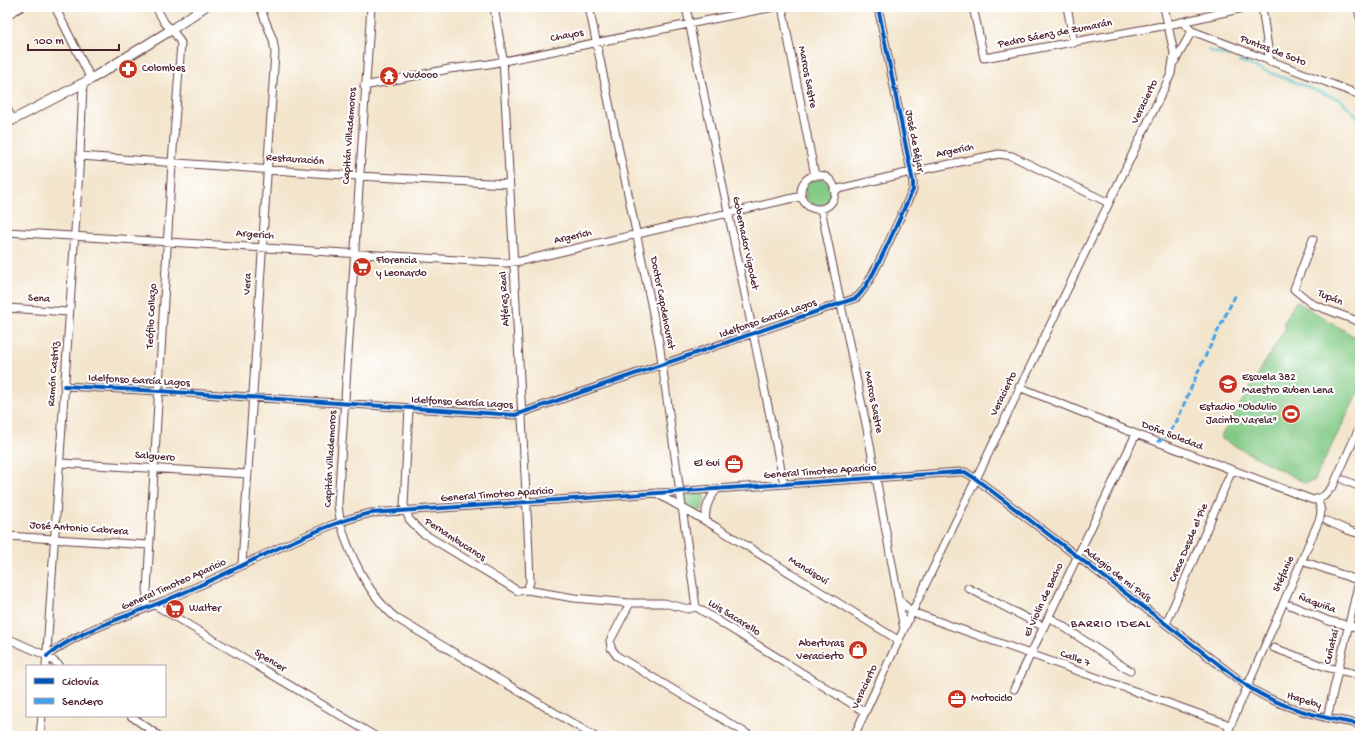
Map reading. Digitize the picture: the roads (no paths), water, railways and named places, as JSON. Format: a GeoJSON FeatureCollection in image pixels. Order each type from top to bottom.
{"type":"FeatureCollection","features":[{"type":"Feature","properties":{"kind":"main road"},"geometry":{"type":"LineString","coordinates":[[10,122],[87,82],[171,30],[204,7]]}},
{"type":"Feature","properties":{"kind":"street"},"geometry":{"type":"LineString","coordinates":[[7,15],[21,7]]}},
{"type":"Feature","properties":{"kind":"street"},"geometry":{"type":"LineString","coordinates":[[55,7],[87,82]]}},
{"type":"Feature","properties":{"kind":"street","name":"Teófilo Collazo"},"geometry":{"type":"LineString","coordinates":[[146,608],[180,43],[164,22],[156,7]]}},
{"type":"Feature","properties":{"kind":"street","name":"Vera"},"geometry":{"type":"LineString","coordinates":[[242,564],[266,169],[275,52],[271,34],[260,7]]}},
{"type":"Feature","properties":{"kind":"street","name":"Capitán Villademoros"},"geometry":{"type":"LineString","coordinates":[[371,7],[364,86],[353,253],[338,504],[340,522],[364,578],[374,595],[387,610],[418,632],[478,665],[594,736]]}},
{"type":"Feature","properties":{"kind":"street","name":"Alférez Real"},"geometry":{"type":"LineString","coordinates":[[494,7],[503,60],[508,184],[514,262],[527,502],[530,582],[526,590]]}},
{"type":"Feature","properties":{"kind":"street","name":"Doctor Capdehourat"},"geometry":{"type":"LineString","coordinates":[[589,7],[662,364],[696,607]]}},
{"type":"Feature","properties":{"kind":"street","name":"Gobernador Vigodet"},"geometry":{"type":"LineString","coordinates":[[686,7],[727,213],[754,334],[784,484]]}},
{"type":"Feature","properties":{"kind":"street","name":"Chayos"},"geometry":{"type":"LineString","coordinates":[[364,86],[774,7]]}},
{"type":"Feature","properties":{"kind":"street","name":"Marcos Sastre"},"geometry":{"type":"LineString","coordinates":[[782,7],[815,176]]}},
{"type":"Feature","properties":{"kind":"street","name":"José de Béjar"},"geometry":{"type":"LineString","coordinates":[[841,303],[861,295],[913,190],[913,182],[878,7]]}},
{"type":"Feature","properties":{"kind":"street","name":"Pedro Sáenz de Zumarán"},"geometry":{"type":"LineString","coordinates":[[973,7],[984,58],[1168,25],[1248,7]]}},
{"type":"Feature","properties":{"kind":"street"},"geometry":{"type":"LineString","coordinates":[[1068,7],[1074,43]]}},
{"type":"Feature","properties":{"kind":"street","name":"Veracierto"},"geometry":{"type":"LineString","coordinates":[[854,736],[898,640],[1019,387],[1171,74],[1174,62],[1174,53],[1164,7]]}},
{"type":"Feature","properties":{"kind":"street"},"geometry":{"type":"LineString","coordinates":[[1262,7],[1270,62]]}},
{"type":"Feature","properties":{"kind":"street"},"geometry":{"type":"LineString","coordinates":[[1358,7],[1360,18]]}},
{"type":"Feature","properties":{"kind":"street","name":"Puntas de Soto"},"geometry":{"type":"LineString","coordinates":[[1182,22],[1192,31],[1270,62],[1360,95]]}},
{"type":"Feature","properties":{"kind":"street","name":"Veracierto"},"geometry":{"type":"LineString","coordinates":[[1174,62],[1192,31]]}},
{"type":"Feature","properties":{"kind":"street","name":"Ramón Castriz"},"geometry":{"type":"LineString","coordinates":[[46,665],[56,539],[74,235],[87,82]]}},
{"type":"Feature","properties":{"kind":"street"},"geometry":{"type":"LineString","coordinates":[[7,108],[10,122]]}},
{"type":"Feature","properties":{"kind":"street","name":"Argerich"},"geometry":{"type":"LineString","coordinates":[[834,190],[993,154],[1007,155],[1109,203]]}},
{"type":"Feature","properties":{"kind":"street","name":"Restauración"},"geometry":{"type":"LineString","coordinates":[[80,156],[358,176],[508,184]]}},
{"type":"Feature","properties":{"kind":"street"},"geometry":{"type":"LineString","coordinates":[[815,176],[826,178],[830,181],[834,190],[833,200],[822,209],[811,208],[804,201],[802,196],[802,185],[810,177],[815,176]]}},
{"type":"Feature","properties":{"kind":"street","name":"Argerich"},"geometry":{"type":"LineString","coordinates":[[7,232],[514,262],[802,196]]}},
{"type":"Feature","properties":{"kind":"street","name":"Marcos Sastre"},"geometry":{"type":"LineString","coordinates":[[822,209],[876,477],[904,629]]}},
{"type":"Feature","properties":{"kind":"street","name":"Tupán"},"geometry":{"type":"LineString","coordinates":[[1313,239],[1294,289],[1312,304],[1360,322]]}},
{"type":"Feature","properties":{"kind":"street","name":"Idelfonso García Lagos"},"geometry":{"type":"LineString","coordinates":[[64,386],[158,390],[252,398],[515,415],[522,414],[662,364],[754,334],[841,303]]}},
{"type":"Feature","properties":{"kind":"street","name":"Sena"},"geometry":{"type":"LineString","coordinates":[[7,308],[69,312]]}},
{"type":"Feature","properties":{"kind":"street","name":"Doña Soledad"},"geometry":{"type":"LineString","coordinates":[[1019,387],[1136,434],[1308,499],[1318,499]]}},
{"type":"Feature","properties":{"kind":"street","name":"Pernambucanos"},"geometry":{"type":"LineString","coordinates":[[409,408],[404,499],[406,510],[411,522],[421,532],[515,590],[523,592],[526,590]]}},
{"type":"Feature","properties":{"kind":"street"},"geometry":{"type":"LineString","coordinates":[[1318,499],[1329,492],[1335,482],[1360,426]]}},
{"type":"Feature","properties":{"kind":"street","name":"El Violín de Becho"},"geometry":{"type":"LineString","coordinates":[[1014,689],[1136,434]]}},
{"type":"Feature","properties":{"kind":"street","name":"Salguero"},"geometry":{"type":"LineString","coordinates":[[60,463],[248,474]]}},
{"type":"Feature","properties":{"kind":"street","name":"Crece Desde el Pie"},"geometry":{"type":"LineString","coordinates":[[1166,624],[1232,470]]}},
{"type":"Feature","properties":{"kind":"street","name":"General Timoteo Aparicio"},"geometry":{"type":"LineString","coordinates":[[47,656],[62,644],[154,605],[242,564],[340,522],[371,513],[959,472],[964,472],[976,479]]}},
{"type":"Feature","properties":{"kind":"street","name":"Adagio de mi País"},"geometry":{"type":"LineString","coordinates":[[976,479],[1247,686]]}},
{"type":"Feature","properties":{"kind":"street"},"geometry":{"type":"LineString","coordinates":[[1344,480],[1360,487]]}},
{"type":"Feature","properties":{"kind":"street"},"geometry":{"type":"LineString","coordinates":[[706,521],[705,512],[707,504],[717,489]]}},
{"type":"Feature","properties":{"kind":"street"},"geometry":{"type":"LineString","coordinates":[[655,493],[682,508]]}},
{"type":"Feature","properties":{"kind":"street","name":"Stéfanie"},"geometry":{"type":"LineString","coordinates":[[1226,736],[1320,518],[1321,511],[1318,499]]}},
{"type":"Feature","properties":{"kind":"street","name":"Mandisoví"},"geometry":{"type":"LineString","coordinates":[[682,508],[706,521],[898,640]]}},
{"type":"Feature","properties":{"kind":"street"},"geometry":{"type":"LineString","coordinates":[[1328,521],[1360,534]]}},
{"type":"Feature","properties":{"kind":"street","name":"José Antonio Cabrera"},"geometry":{"type":"LineString","coordinates":[[7,536],[149,545]]}},
{"type":"Feature","properties":{"kind":"street"},"geometry":{"type":"LineString","coordinates":[[1308,563],[1360,581]]}},
{"type":"Feature","properties":{"kind":"street","name":"Cuñataí"},"geometry":{"type":"LineString","coordinates":[[1327,718],[1360,581]]}},
{"type":"Feature","properties":{"kind":"street"},"geometry":{"type":"LineString","coordinates":[[968,588],[1044,627]]}},
{"type":"Feature","properties":{"kind":"street","name":"Luis Sacarello"},"geometry":{"type":"LineString","coordinates":[[526,590],[574,598],[664,603],[688,609],[696,607],[865,712]]}},
{"type":"Feature","properties":{"kind":"street"},"geometry":{"type":"LineString","coordinates":[[898,600],[912,612]]}},
{"type":"Feature","properties":{"kind":"street"},"geometry":{"type":"LineString","coordinates":[[630,602],[610,641],[611,648],[617,656],[751,736]]}},
{"type":"Feature","properties":{"kind":"street","name":"Spencer"},"geometry":{"type":"LineString","coordinates":[[154,605],[375,736]]}},
{"type":"Feature","properties":{"kind":"street","name":"Ñaquiña"},"geometry":{"type":"LineString","coordinates":[[1290,605],[1310,614],[1348,626],[1360,628]]}},
{"type":"Feature","properties":{"kind":"street","name":"Calle 7"},"geometry":{"type":"LineString","coordinates":[[912,612],[1230,725]]}},
{"type":"Feature","properties":{"kind":"street"},"geometry":{"type":"LineString","coordinates":[[1049,617],[1130,671]]}},
{"type":"Feature","properties":{"kind":"street"},"geometry":{"type":"LineString","coordinates":[[7,638],[47,656],[59,665]]}},
{"type":"Feature","properties":{"kind":"street"},"geometry":{"type":"LineString","coordinates":[[1274,648],[1338,670],[1360,675]]}},
{"type":"Feature","properties":{"kind":"street","name":"Itapeby"},"geometry":{"type":"LineString","coordinates":[[1247,686],[1262,696],[1279,703],[1327,718],[1360,724]]}},
{"type":"Feature","properties":{"kind":"street"},"geometry":{"type":"LineString","coordinates":[[40,736],[42,717]]}},
{"type":"Feature","properties":{"kind":"street"},"geometry":{"type":"LineString","coordinates":[[132,717],[159,736]]}},
{"type":"Feature","properties":{"kind":"waterway"},"geometry":{"type":"LineString","coordinates":[[1208,50],[1229,57]]}},
{"type":"Feature","properties":{"kind":"waterway"},"geometry":{"type":"LineString","coordinates":[[1239,61],[1341,100],[1360,119]]}},
{"type":"Feature","properties":{"kind":"place","name":"Colombes"},"geometry":{"type":"Point","coordinates":[128,69]}},
{"type":"Feature","properties":{"kind":"place","name":"Vudooo"},"geometry":{"type":"Point","coordinates":[389,76]}},
{"type":"Feature","properties":{"kind":"place","name":"Florencia y Leonardo"},"geometry":{"type":"Point","coordinates":[362,267]}},
{"type":"Feature","properties":{"kind":"place","name":"Escuela 382 Maestro Ruben Lena"},"geometry":{"type":"Point","coordinates":[1228,384]}},
{"type":"Feature","properties":{"kind":"place","name":"Estadio \"Obdulio Jacinto Varela\""},"geometry":{"type":"Point","coordinates":[1291,414]}},
{"type":"Feature","properties":{"kind":"place","name":"El Gui"},"geometry":{"type":"Point","coordinates":[734,464]}},
{"type":"Feature","properties":{"kind":"place","name":"Walter"},"geometry":{"type":"Point","coordinates":[175,609]}},
{"type":"Feature","properties":{"kind":"place","name":"Aberturas Veracierto"},"geometry":{"type":"Point","coordinates":[858,650]}},
{"type":"Feature","properties":{"kind":"place","name":"Motociclo"},"geometry":{"type":"Point","coordinates":[957,699]}},
{"type":"Feature","properties":{"kind":"district","name":"BARRIO IDEAL"},"geometry":{"type":"Point","coordinates":[1111,625]}}]}
